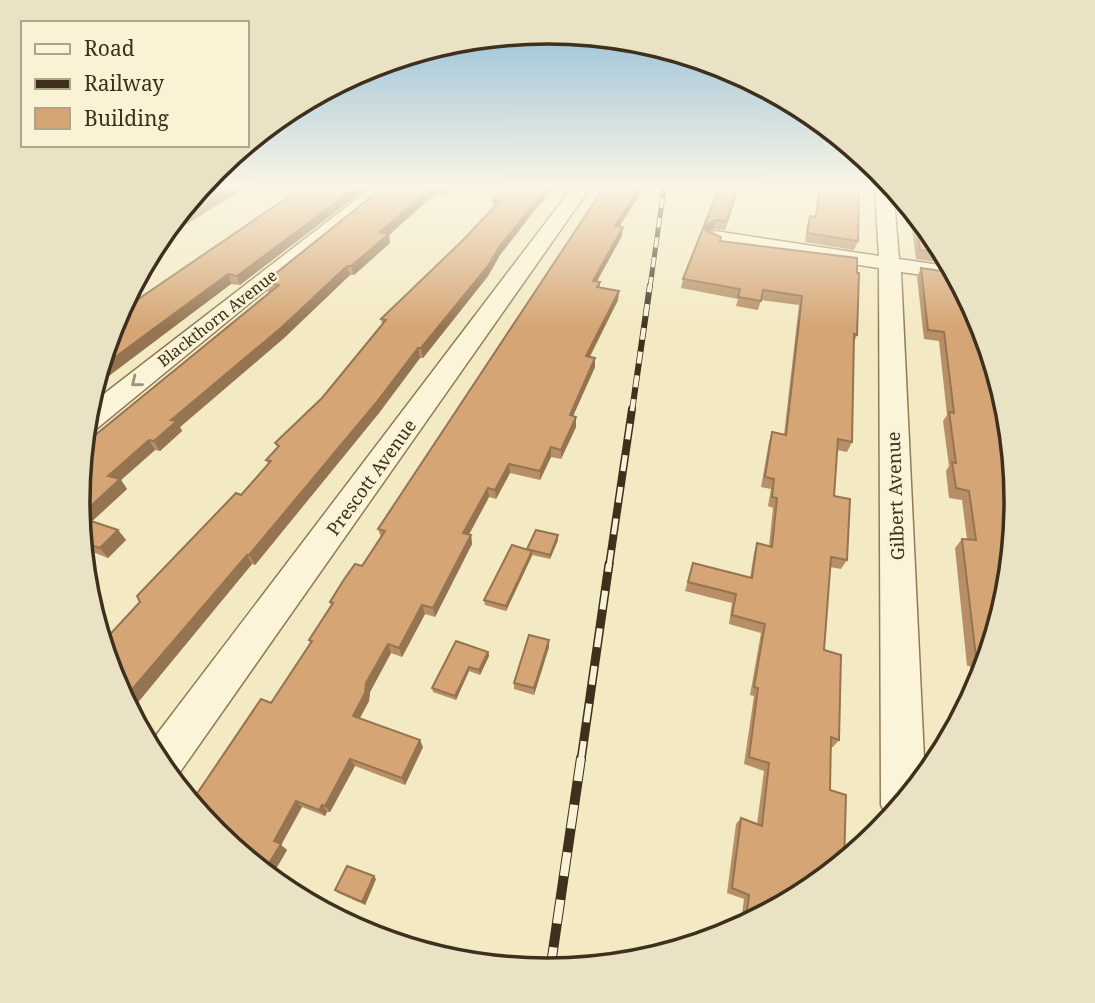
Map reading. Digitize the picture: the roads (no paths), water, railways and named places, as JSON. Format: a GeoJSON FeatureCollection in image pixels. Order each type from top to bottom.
{"type":"FeatureCollection","features":[{"type":"Feature","properties":{"kind":"street","name":"Blackthorn Avenue"},"geometry":{"type":"LineString","coordinates":[[99,412],[322,235]]}},
{"type":"Feature","properties":{"kind":"street","name":"Prescott Avenue"},"geometry":{"type":"LineString","coordinates":[[167,755],[547,235]]}},
{"type":"Feature","properties":{"kind":"street","name":"Gilbert Avenue"},"geometry":{"type":"LineString","coordinates":[[887,235],[904,789]]}},
{"type":"Feature","properties":{"kind":"street"},"geometry":{"type":"LineString","coordinates":[[715,237],[943,272]]}},
{"type":"Feature","properties":{"kind":"railway"},"geometry":{"type":"LineString","coordinates":[[650,287],[657,235]]}},
{"type":"Feature","properties":{"kind":"railway"},"geometry":{"type":"LineString","coordinates":[[632,411],[650,285]]}},
{"type":"Feature","properties":{"kind":"railway"},"geometry":{"type":"LineString","coordinates":[[609,566],[632,409]]}},
{"type":"Feature","properties":{"kind":"railway"},"geometry":{"type":"LineString","coordinates":[[581,760],[609,564]]}},
{"type":"Feature","properties":{"kind":"railway"},"geometry":{"type":"LineString","coordinates":[[552,959],[581,758]]}}]}
